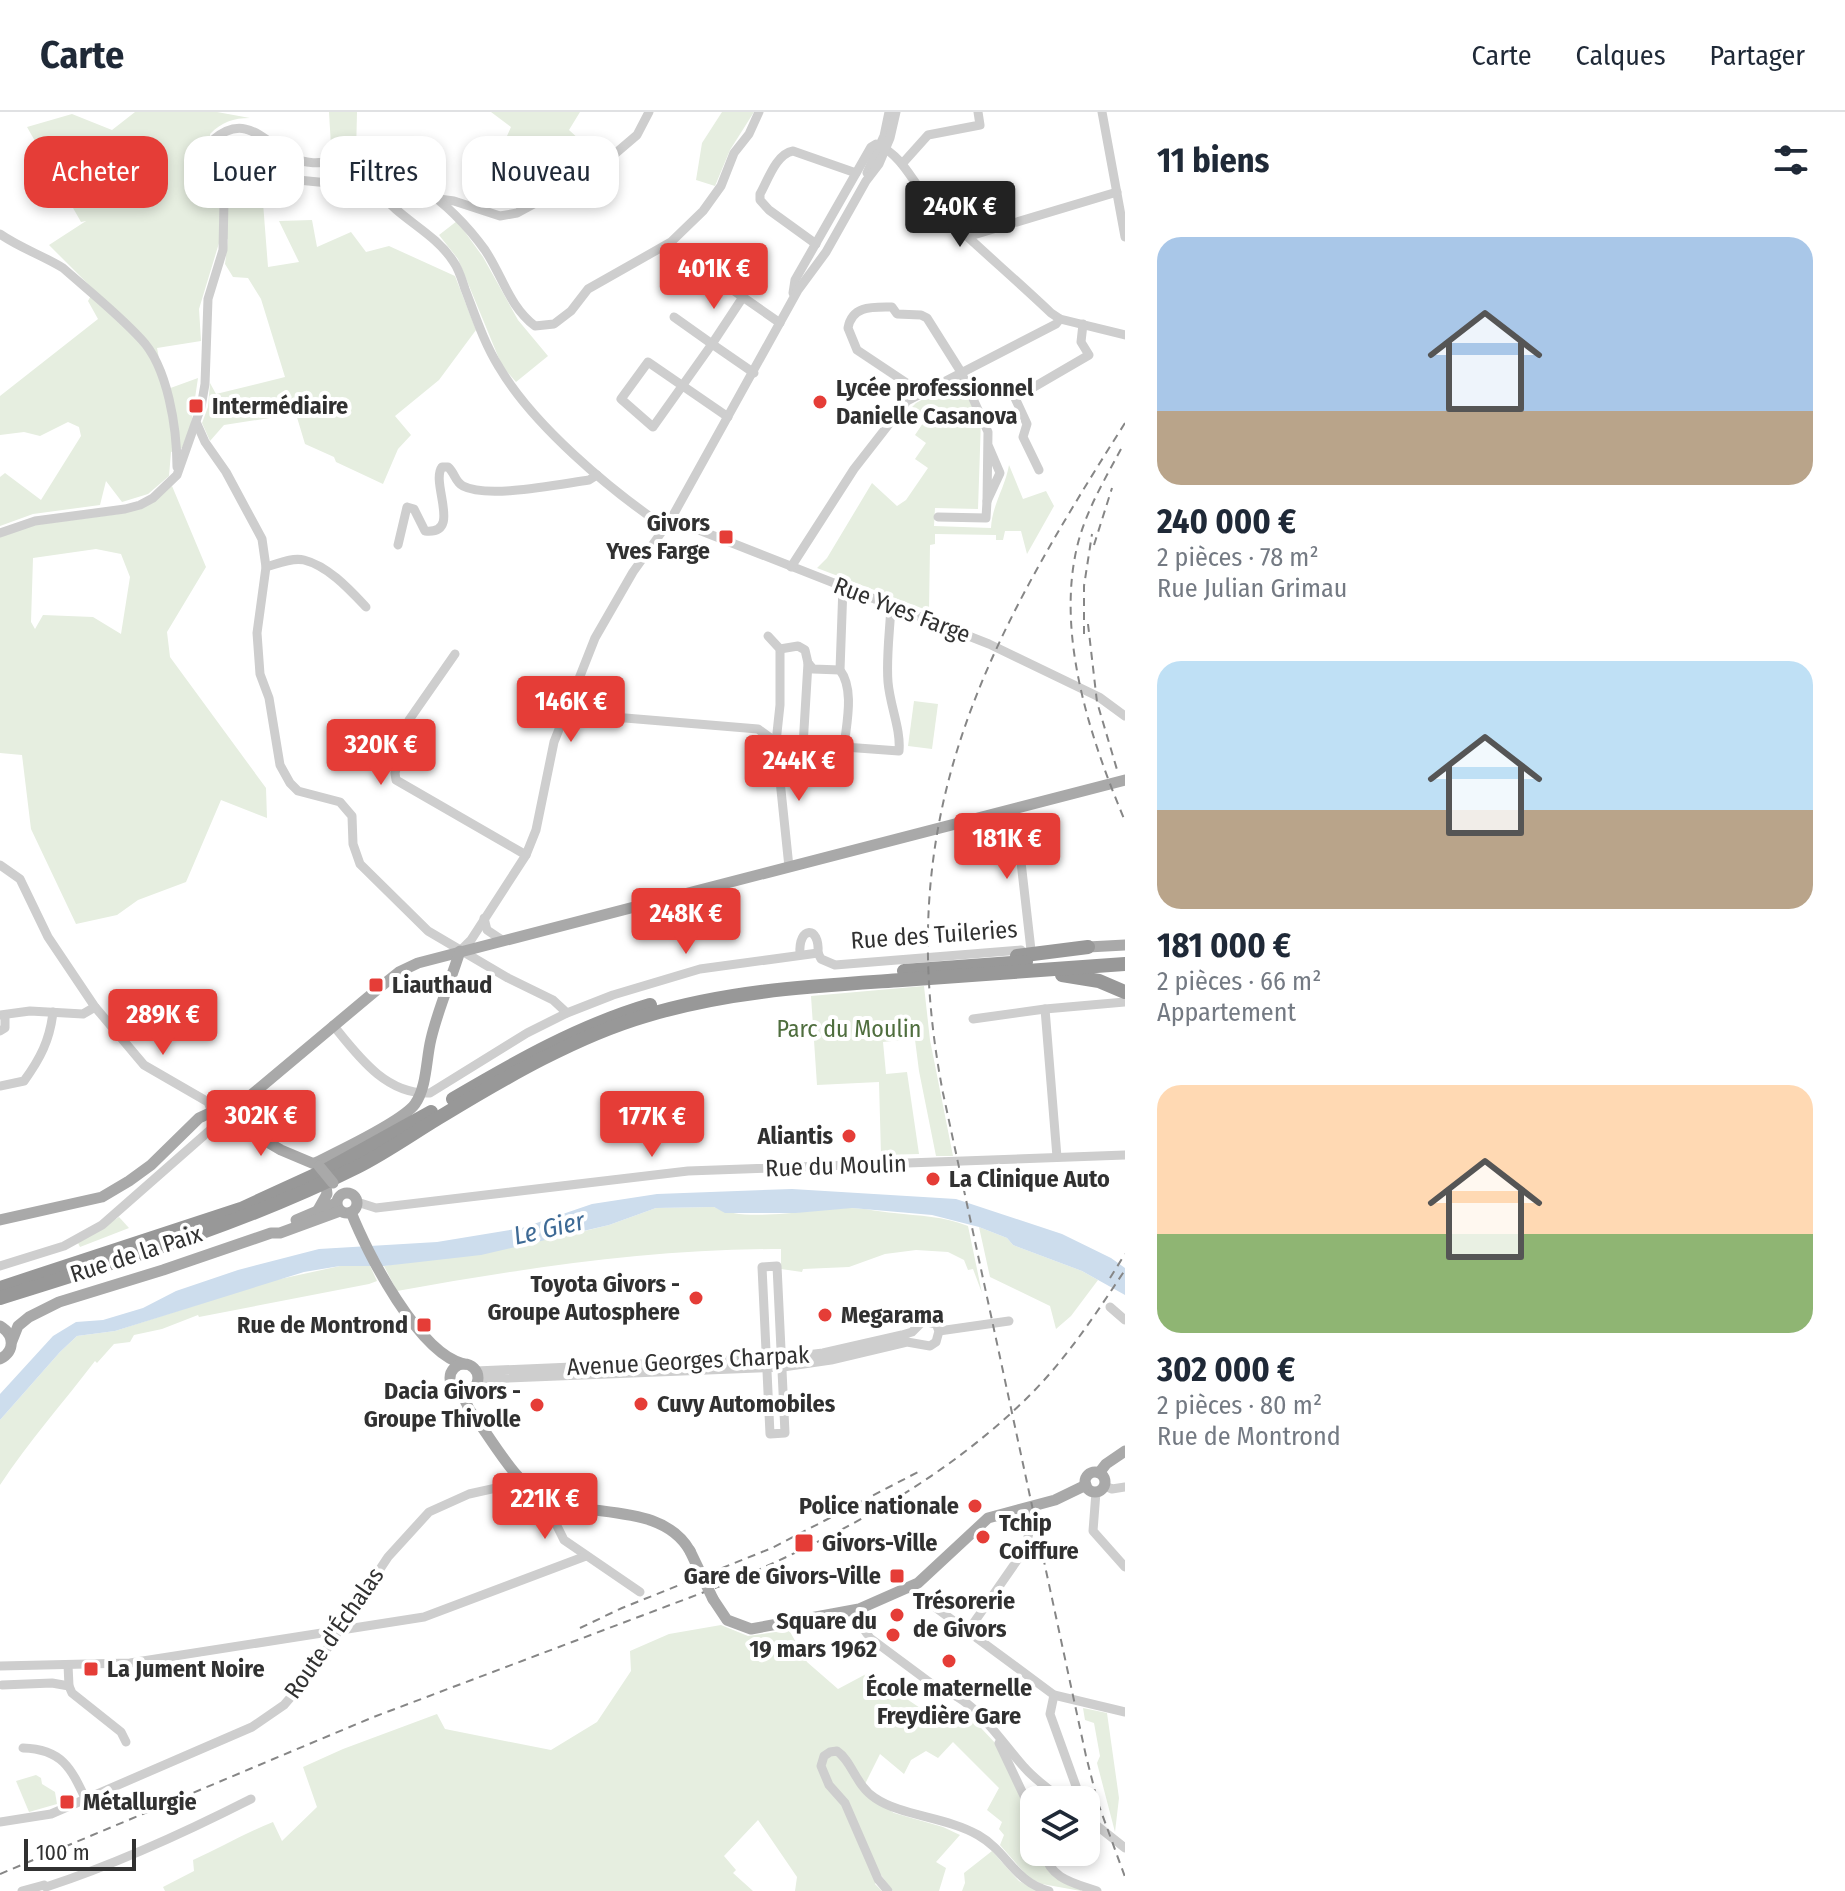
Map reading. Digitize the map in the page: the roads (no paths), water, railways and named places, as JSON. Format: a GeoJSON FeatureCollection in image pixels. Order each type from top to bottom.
{"type":"FeatureCollection","features":[{"type":"Feature","properties":{"kind":"highway"},"geometry":{"type":"LineString","coordinates":[[982,965],[998,959],[1088,947]]}},
{"type":"Feature","properties":{"kind":"highway"},"geometry":{"type":"LineString","coordinates":[[1,1296],[38,1276],[175,1233],[293,1186],[355,1155],[553,1042],[665,1000],[736,986],[1125,954]]}},
{"type":"Feature","properties":{"kind":"highway"},"geometry":{"type":"LineString","coordinates":[[1,1296],[150,1251],[265,1210],[359,1166],[447,1113],[550,1057],[594,1035],[642,1017],[699,1001],[749,992],[1125,964]]}},
{"type":"Feature","properties":{"kind":"highway"},"geometry":{"type":"LineString","coordinates":[[945,977],[1071,975],[1125,992]]}},
{"type":"Feature","properties":{"kind":"highway"},"geometry":{"type":"LineString","coordinates":[[0,1282],[25,1275],[38,1276]]}},
{"type":"Feature","properties":{"kind":"main road"},"geometry":{"type":"LineString","coordinates":[[225,1117],[399,972],[418,963],[1125,780]]}},
{"type":"Feature","properties":{"kind":"main road"},"geometry":{"type":"LineString","coordinates":[[1088,947],[1125,945]]}},
{"type":"Feature","properties":{"kind":"main road"},"geometry":{"type":"LineString","coordinates":[[420,1093],[431,1037],[460,951]]}},
{"type":"Feature","properties":{"kind":"main road","name":"Rue des Tuileries"},"geometry":{"type":"LineString","coordinates":[[317,1166],[408,1111],[420,1093]]}},
{"type":"Feature","properties":{"kind":"main road"},"geometry":{"type":"LineString","coordinates":[[0,1220],[102,1197],[151,1165],[199,1118],[212,1112],[225,1117],[281,1150],[317,1166],[342,1200],[384,1280],[409,1317],[444,1355],[464,1364],[475,1381],[472,1405],[477,1417]]}},
{"type":"Feature","properties":{"kind":"main road"},"geometry":{"type":"LineString","coordinates":[[318,1210],[327,1194],[342,1200]]}},
{"type":"Feature","properties":{"kind":"main road","name":"Rue de la Paix"},"geometry":{"type":"LineString","coordinates":[[271,1233],[278,1227],[342,1200]]}},
{"type":"Feature","properties":{"kind":"main road","name":"Rue de la Paix"},"geometry":{"type":"LineString","coordinates":[[2,1327],[18,1326],[59,1302],[271,1233],[280,1233],[342,1200]]}},
{"type":"Feature","properties":{"kind":"main road"},"geometry":{"type":"LineString","coordinates":[[0,1359],[10,1351],[18,1326]]}},
{"type":"Feature","properties":{"kind":"main road"},"geometry":{"type":"LineString","coordinates":[[2,1327],[12,1341]]}},
{"type":"Feature","properties":{"kind":"main road"},"geometry":{"type":"LineString","coordinates":[[444,1355],[452,1385],[521,1479],[535,1493],[560,1503],[661,1524],[679,1534],[727,1620],[751,1629],[859,1609],[918,1583],[988,1518],[1095,1488],[1105,1478],[1099,1473],[1089,1474],[1095,1488]]}},
{"type":"Feature","properties":{"kind":"main road"},"geometry":{"type":"LineString","coordinates":[[451,1376],[455,1368],[464,1364]]}},
{"type":"Feature","properties":{"kind":"main road"},"geometry":{"type":"LineString","coordinates":[[459,1391],[475,1381]]}},
{"type":"Feature","properties":{"kind":"main road"},"geometry":{"type":"LineString","coordinates":[[1099,1473],[1125,1451]]}},
{"type":"Feature","properties":{"kind":"street"},"geometry":{"type":"LineString","coordinates":[[446,200],[500,216],[521,212],[596,170],[637,135],[649,112]]}},
{"type":"Feature","properties":{"kind":"street"},"geometry":{"type":"LineString","coordinates":[[446,206],[486,252],[520,315],[535,326],[554,324],[571,311],[588,289],[671,242],[703,211],[721,186],[734,153],[749,134],[759,112]]}},
{"type":"Feature","properties":{"kind":"street"},"geometry":{"type":"LineString","coordinates":[[883,148],[889,112]]}},
{"type":"Feature","properties":{"kind":"street"},"geometry":{"type":"LineString","coordinates":[[460,951],[471,940],[526,855],[536,830],[554,742],[595,638],[633,572],[668,523],[791,302],[826,252],[866,181],[867,172],[883,148],[896,112]]}},
{"type":"Feature","properties":{"kind":"street"},"geometry":{"type":"LineString","coordinates":[[902,164],[928,135],[980,125],[978,112]]}},
{"type":"Feature","properties":{"kind":"street"},"geometry":{"type":"LineString","coordinates":[[1102,112],[1125,237]]}},
{"type":"Feature","properties":{"kind":"street"},"geometry":{"type":"LineString","coordinates":[[216,136],[222,128],[237,122],[257,126],[268,136]]}},
{"type":"Feature","properties":{"kind":"street"},"geometry":{"type":"LineString","coordinates":[[791,302],[795,280],[871,147],[876,144],[902,164],[928,198],[1051,313],[1060,319],[1125,335]]}},
{"type":"Feature","properties":{"kind":"street"},"geometry":{"type":"LineString","coordinates":[[816,244],[760,200],[760,194],[778,160],[793,151],[856,173]]}},
{"type":"Feature","properties":{"kind":"street"},"geometry":{"type":"LineString","coordinates":[[970,236],[1117,192]]}},
{"type":"Feature","properties":{"kind":"street"},"geometry":{"type":"LineString","coordinates":[[0,533],[35,521],[140,505],[153,498],[177,475],[197,424],[205,384],[208,299],[223,250],[224,208]]}},
{"type":"Feature","properties":{"kind":"street","name":"Rue Yves Farge"},"geometry":{"type":"LineString","coordinates":[[394,208],[438,243],[455,263],[499,368],[534,413],[620,496],[668,523],[843,586],[989,644],[1099,697],[1125,716]]}},
{"type":"Feature","properties":{"kind":"street"},"geometry":{"type":"LineString","coordinates":[[0,234],[24,250],[63,268],[144,341],[167,388],[177,447],[177,475]]}},
{"type":"Feature","properties":{"kind":"street"},"geometry":{"type":"LineString","coordinates":[[716,259],[717,279],[780,323]]}},
{"type":"Feature","properties":{"kind":"street"},"geometry":{"type":"LineString","coordinates":[[728,417],[683,386],[648,362],[621,399],[653,427],[683,386],[743,297]]}},
{"type":"Feature","properties":{"kind":"street"},"geometry":{"type":"LineString","coordinates":[[915,396],[908,384],[857,350],[852,343],[849,320],[862,308],[892,307],[897,314],[927,318],[961,372],[988,432],[986,518],[938,517]]}},
{"type":"Feature","properties":{"kind":"street"},"geometry":{"type":"LineString","coordinates":[[674,317],[754,373]]}},
{"type":"Feature","properties":{"kind":"street"},"geometry":{"type":"LineString","coordinates":[[791,567],[854,469],[873,448],[899,409],[915,396],[1056,324],[1060,319]]}},
{"type":"Feature","properties":{"kind":"street"},"geometry":{"type":"LineString","coordinates":[[1039,470],[1023,437],[1027,424],[1015,398],[1089,355],[1081,342],[1083,324]]}},
{"type":"Feature","properties":{"kind":"street"},"geometry":{"type":"LineString","coordinates":[[197,424],[262,539],[266,567],[257,633],[260,674],[269,698],[280,765],[290,783],[298,791],[340,802],[352,816],[353,844],[360,864],[428,931],[553,1000],[567,1013]]}},
{"type":"Feature","properties":{"kind":"street"},"geometry":{"type":"LineString","coordinates":[[398,545],[407,507],[414,509],[425,531],[435,532],[440,528],[445,505],[438,484],[438,472],[442,467],[452,470],[457,482],[464,487],[494,492],[589,480],[597,475]]}},
{"type":"Feature","properties":{"kind":"street"},"geometry":{"type":"LineString","coordinates":[[266,567],[290,560],[305,560],[346,586],[366,607]]}},
{"type":"Feature","properties":{"kind":"street"},"geometry":{"type":"LineString","coordinates":[[843,586],[840,670],[846,678],[848,690],[844,748]]}},
{"type":"Feature","properties":{"kind":"street"},"geometry":{"type":"LineString","coordinates":[[565,713],[746,726],[758,729],[776,742],[899,751],[899,732],[892,715],[888,680],[891,605]]}},
{"type":"Feature","properties":{"kind":"street"},"geometry":{"type":"LineString","coordinates":[[768,636],[780,649],[780,705],[776,742],[789,867]]}},
{"type":"Feature","properties":{"kind":"street"},"geometry":{"type":"LineString","coordinates":[[780,649],[798,646],[805,650],[808,663],[803,746]]}},
{"type":"Feature","properties":{"kind":"street"},"geometry":{"type":"LineString","coordinates":[[455,654],[409,720],[395,773],[396,780],[526,855]]}},
{"type":"Feature","properties":{"kind":"street"},"geometry":{"type":"LineString","coordinates":[[808,663],[813,669],[840,670]]}},
{"type":"Feature","properties":{"kind":"street"},"geometry":{"type":"LineString","coordinates":[[1015,809],[1031,950]]}},
{"type":"Feature","properties":{"kind":"street"},"geometry":{"type":"LineString","coordinates":[[0,865],[20,879],[48,937],[95,1007],[144,1065],[208,1102],[212,1112]]}},
{"type":"Feature","properties":{"kind":"street"},"geometry":{"type":"LineString","coordinates":[[484,918],[487,930],[502,940]]}},
{"type":"Feature","properties":{"kind":"street"},"geometry":{"type":"LineString","coordinates":[[800,954],[800,940],[809,933],[815,934],[818,940],[818,953]]}},
{"type":"Feature","properties":{"kind":"street","name":"Rue des Tuileries"},"geometry":{"type":"LineString","coordinates":[[420,1093],[436,1092],[527,1033],[567,1013],[664,978],[700,969],[800,954],[818,953],[821,959],[835,965],[1088,947]]}},
{"type":"Feature","properties":{"kind":"street"},"geometry":{"type":"LineString","coordinates":[[973,1019],[1125,1002]]}},
{"type":"Feature","properties":{"kind":"street"},"geometry":{"type":"LineString","coordinates":[[0,1031],[5,1028],[2,1015],[30,1011],[83,1014],[95,1007]]}},
{"type":"Feature","properties":{"kind":"street"},"geometry":{"type":"LineString","coordinates":[[1045,1009],[1057,1157]]}},
{"type":"Feature","properties":{"kind":"street"},"geometry":{"type":"LineString","coordinates":[[0,1086],[24,1081],[41,1058],[51,1033],[53,1012]]}},
{"type":"Feature","properties":{"kind":"street"},"geometry":{"type":"LineString","coordinates":[[333,1025],[364,1065],[377,1075],[420,1093]]}},
{"type":"Feature","properties":{"kind":"street"},"geometry":{"type":"LineString","coordinates":[[0,1266],[64,1246],[102,1225],[225,1117]]}},
{"type":"Feature","properties":{"kind":"street","name":"Rue du Moulin"},"geometry":{"type":"LineString","coordinates":[[342,1200],[376,1208],[688,1171],[1125,1155]]}},
{"type":"Feature","properties":{"kind":"street"},"geometry":{"type":"LineString","coordinates":[[777,1266],[785,1433],[770,1434],[766,1364],[762,1267],[777,1266]]}},
{"type":"Feature","properties":{"kind":"street"},"geometry":{"type":"LineString","coordinates":[[1110,1307],[1125,1320]]}},
{"type":"Feature","properties":{"kind":"street","name":"Avenue Georges Charpak"},"geometry":{"type":"LineString","coordinates":[[475,1381],[831,1360],[907,1342],[930,1346],[936,1342],[939,1331],[936,1324],[923,1321],[912,1332],[902,1335],[782,1362]]}},
{"type":"Feature","properties":{"kind":"street"},"geometry":{"type":"LineString","coordinates":[[939,1331],[1009,1321]]}},
{"type":"Feature","properties":{"kind":"street","name":"Route d'Échalas"},"geometry":{"type":"LineString","coordinates":[[0,1822],[51,1814],[252,1727],[284,1705],[309,1676],[388,1557],[429,1512],[469,1494],[510,1485],[521,1479]]}},
{"type":"Feature","properties":{"kind":"street"},"geometry":{"type":"LineString","coordinates":[[1125,1487],[1095,1488],[1093,1531],[1125,1567]]}},
{"type":"Feature","properties":{"kind":"street"},"geometry":{"type":"LineString","coordinates":[[560,1503],[557,1529],[564,1540],[640,1592]]}},
{"type":"Feature","properties":{"kind":"street"},"geometry":{"type":"LineString","coordinates":[[968,1631],[1025,1549],[1030,1529],[1026,1508]]}},
{"type":"Feature","properties":{"kind":"street"},"geometry":{"type":"LineString","coordinates":[[0,1666],[130,1663],[424,1617],[586,1556]]}},
{"type":"Feature","properties":{"kind":"street"},"geometry":{"type":"LineString","coordinates":[[909,1588],[1054,1695],[1125,1712]]}},
{"type":"Feature","properties":{"kind":"street"},"geometry":{"type":"LineString","coordinates":[[859,1609],[863,1628],[870,1638],[964,1708],[997,1740],[1020,1788]]}},
{"type":"Feature","properties":{"kind":"street"},"geometry":{"type":"LineString","coordinates":[[68,1665],[72,1693],[121,1732],[126,1742]]}},
{"type":"Feature","properties":{"kind":"street"},"geometry":{"type":"LineString","coordinates":[[2,1685],[52,1683],[69,1686]]}},
{"type":"Feature","properties":{"kind":"street"},"geometry":{"type":"LineString","coordinates":[[940,1690],[948,1692],[976,1712],[997,1732],[1033,1777],[1045,1786]]}},
{"type":"Feature","properties":{"kind":"street"},"geometry":{"type":"LineString","coordinates":[[1054,1695],[1050,1707],[1054,1725],[1076,1786]]}},
{"type":"Feature","properties":{"kind":"street"},"geometry":{"type":"LineString","coordinates":[[23,1748],[35,1748],[61,1759],[71,1769],[86,1800]]}},
{"type":"Feature","properties":{"kind":"street"},"geometry":{"type":"LineString","coordinates":[[888,1891],[878,1879],[845,1803],[829,1785],[821,1766],[824,1756],[830,1752],[843,1754],[861,1786],[877,1800],[974,1833],[990,1843],[1021,1877],[1037,1888],[1049,1891]]}},
{"type":"Feature","properties":{"kind":"street"},"geometry":{"type":"LineString","coordinates":[[22,1891],[46,1887],[104,1868],[251,1799]]}},
{"type":"Feature","properties":{"kind":"street"},"geometry":{"type":"LineString","coordinates":[[1100,1828],[1125,1848]]}},
{"type":"Feature","properties":{"kind":"street"},"geometry":{"type":"LineString","coordinates":[[1051,1866],[1064,1879],[1097,1891]]}},
{"type":"Feature","properties":{"kind":"water","name":"Le Gier"},"geometry":{"type":"Polygon","coordinates":[[[792,1189],[956,1199],[1062,1234],[1111,1258],[1125,1268],[1125,1295],[1082,1271],[1013,1245],[1007,1238],[932,1215],[852,1208],[796,1213],[725,1213],[714,1207],[656,1208],[609,1225],[481,1255],[384,1266],[340,1266],[304,1272],[115,1331],[77,1336],[0,1420],[0,1394],[53,1336],[76,1322],[103,1320],[143,1308],[176,1291],[238,1270],[319,1249],[437,1242],[522,1228],[592,1204],[657,1194],[792,1189]]]}},
{"type":"Feature","properties":{"kind":"railway"},"geometry":{"type":"LineString","coordinates":[[1125,423],[1029,584],[991,662],[960,740],[940,820],[929,904],[930,995],[943,1093],[1086,1756],[1098,1803],[1125,1877]]}},
{"type":"Feature","properties":{"kind":"railway"},"geometry":{"type":"LineString","coordinates":[[1121,449],[1086,518],[1078,543],[1072,577],[1071,613],[1080,685],[1089,720],[1125,821]]}},
{"type":"Feature","properties":{"kind":"railway"},"geometry":{"type":"LineString","coordinates":[[1094,545],[1112,488]]}},
{"type":"Feature","properties":{"kind":"railway"},"geometry":{"type":"LineString","coordinates":[[1084,634],[1084,586],[1092,534]]}},
{"type":"Feature","properties":{"kind":"railway"},"geometry":{"type":"LineString","coordinates":[[1088,624],[1097,702],[1118,773]]}},
{"type":"Feature","properties":{"kind":"railway"},"geometry":{"type":"LineString","coordinates":[[1110,1278],[1125,1254]]}},
{"type":"Feature","properties":{"kind":"railway"},"geometry":{"type":"LineString","coordinates":[[0,1874],[371,1718],[723,1585],[847,1526],[926,1479],[999,1424],[1059,1363],[1125,1270]]}},
{"type":"Feature","properties":{"kind":"railway"},"geometry":{"type":"LineString","coordinates":[[580,1628],[772,1548],[918,1472]]}},
{"type":"Feature","properties":{"kind":"place","name":"Lycée professionnel Danielle Casanova"},"geometry":{"type":"Point","coordinates":[820,402]}},
{"type":"Feature","properties":{"kind":"place","name":"Intermédiaire"},"geometry":{"type":"Point","coordinates":[196,406]}},
{"type":"Feature","properties":{"kind":"place","name":"Givors Yves Farge"},"geometry":{"type":"Point","coordinates":[726,537]}},
{"type":"Feature","properties":{"kind":"place","name":"Liauthaud"},"geometry":{"type":"Point","coordinates":[376,985]}},
{"type":"Feature","properties":{"kind":"place","name":"Aliantis"},"geometry":{"type":"Point","coordinates":[849,1136]}},
{"type":"Feature","properties":{"kind":"place","name":"La Clinique Auto"},"geometry":{"type":"Point","coordinates":[933,1179]}},
{"type":"Feature","properties":{"kind":"place","name":"Toyota Givors - Groupe Autosphere"},"geometry":{"type":"Point","coordinates":[696,1298]}},
{"type":"Feature","properties":{"kind":"place","name":"Megarama"},"geometry":{"type":"Point","coordinates":[825,1315]}},
{"type":"Feature","properties":{"kind":"place","name":"Rue de Montrond"},"geometry":{"type":"Point","coordinates":[424,1325]}},
{"type":"Feature","properties":{"kind":"place","name":"Cuvy Automobiles"},"geometry":{"type":"Point","coordinates":[641,1404]}},
{"type":"Feature","properties":{"kind":"place","name":"Dacia Givors - Groupe Thivolle"},"geometry":{"type":"Point","coordinates":[537,1405]}},
{"type":"Feature","properties":{"kind":"place","name":"Police nationale"},"geometry":{"type":"Point","coordinates":[975,1506]}},
{"type":"Feature","properties":{"kind":"place","name":"Tchip Coiffure"},"geometry":{"type":"Point","coordinates":[983,1537]}},
{"type":"Feature","properties":{"kind":"place","name":"Givors-Ville"},"geometry":{"type":"Point","coordinates":[804,1543]}},
{"type":"Feature","properties":{"kind":"place","name":"Gare de Givors-Ville"},"geometry":{"type":"Point","coordinates":[897,1576]}},
{"type":"Feature","properties":{"kind":"place","name":"Trésorerie de Givors"},"geometry":{"type":"Point","coordinates":[897,1615]}},
{"type":"Feature","properties":{"kind":"place","name":"Square du 19 mars 1962"},"geometry":{"type":"Point","coordinates":[893,1635]}},
{"type":"Feature","properties":{"kind":"place","name":"École maternelle Freydière Gare"},"geometry":{"type":"Point","coordinates":[949,1661]}},
{"type":"Feature","properties":{"kind":"place","name":"La Jument Noire"},"geometry":{"type":"Point","coordinates":[91,1669]}},
{"type":"Feature","properties":{"kind":"place","name":"Métallurgie"},"geometry":{"type":"Point","coordinates":[67,1802]}},
{"type":"Feature","properties":{"kind":"park label","name":"Parc du Moulin"},"geometry":{"type":"Point","coordinates":[849,1029]}}]}
